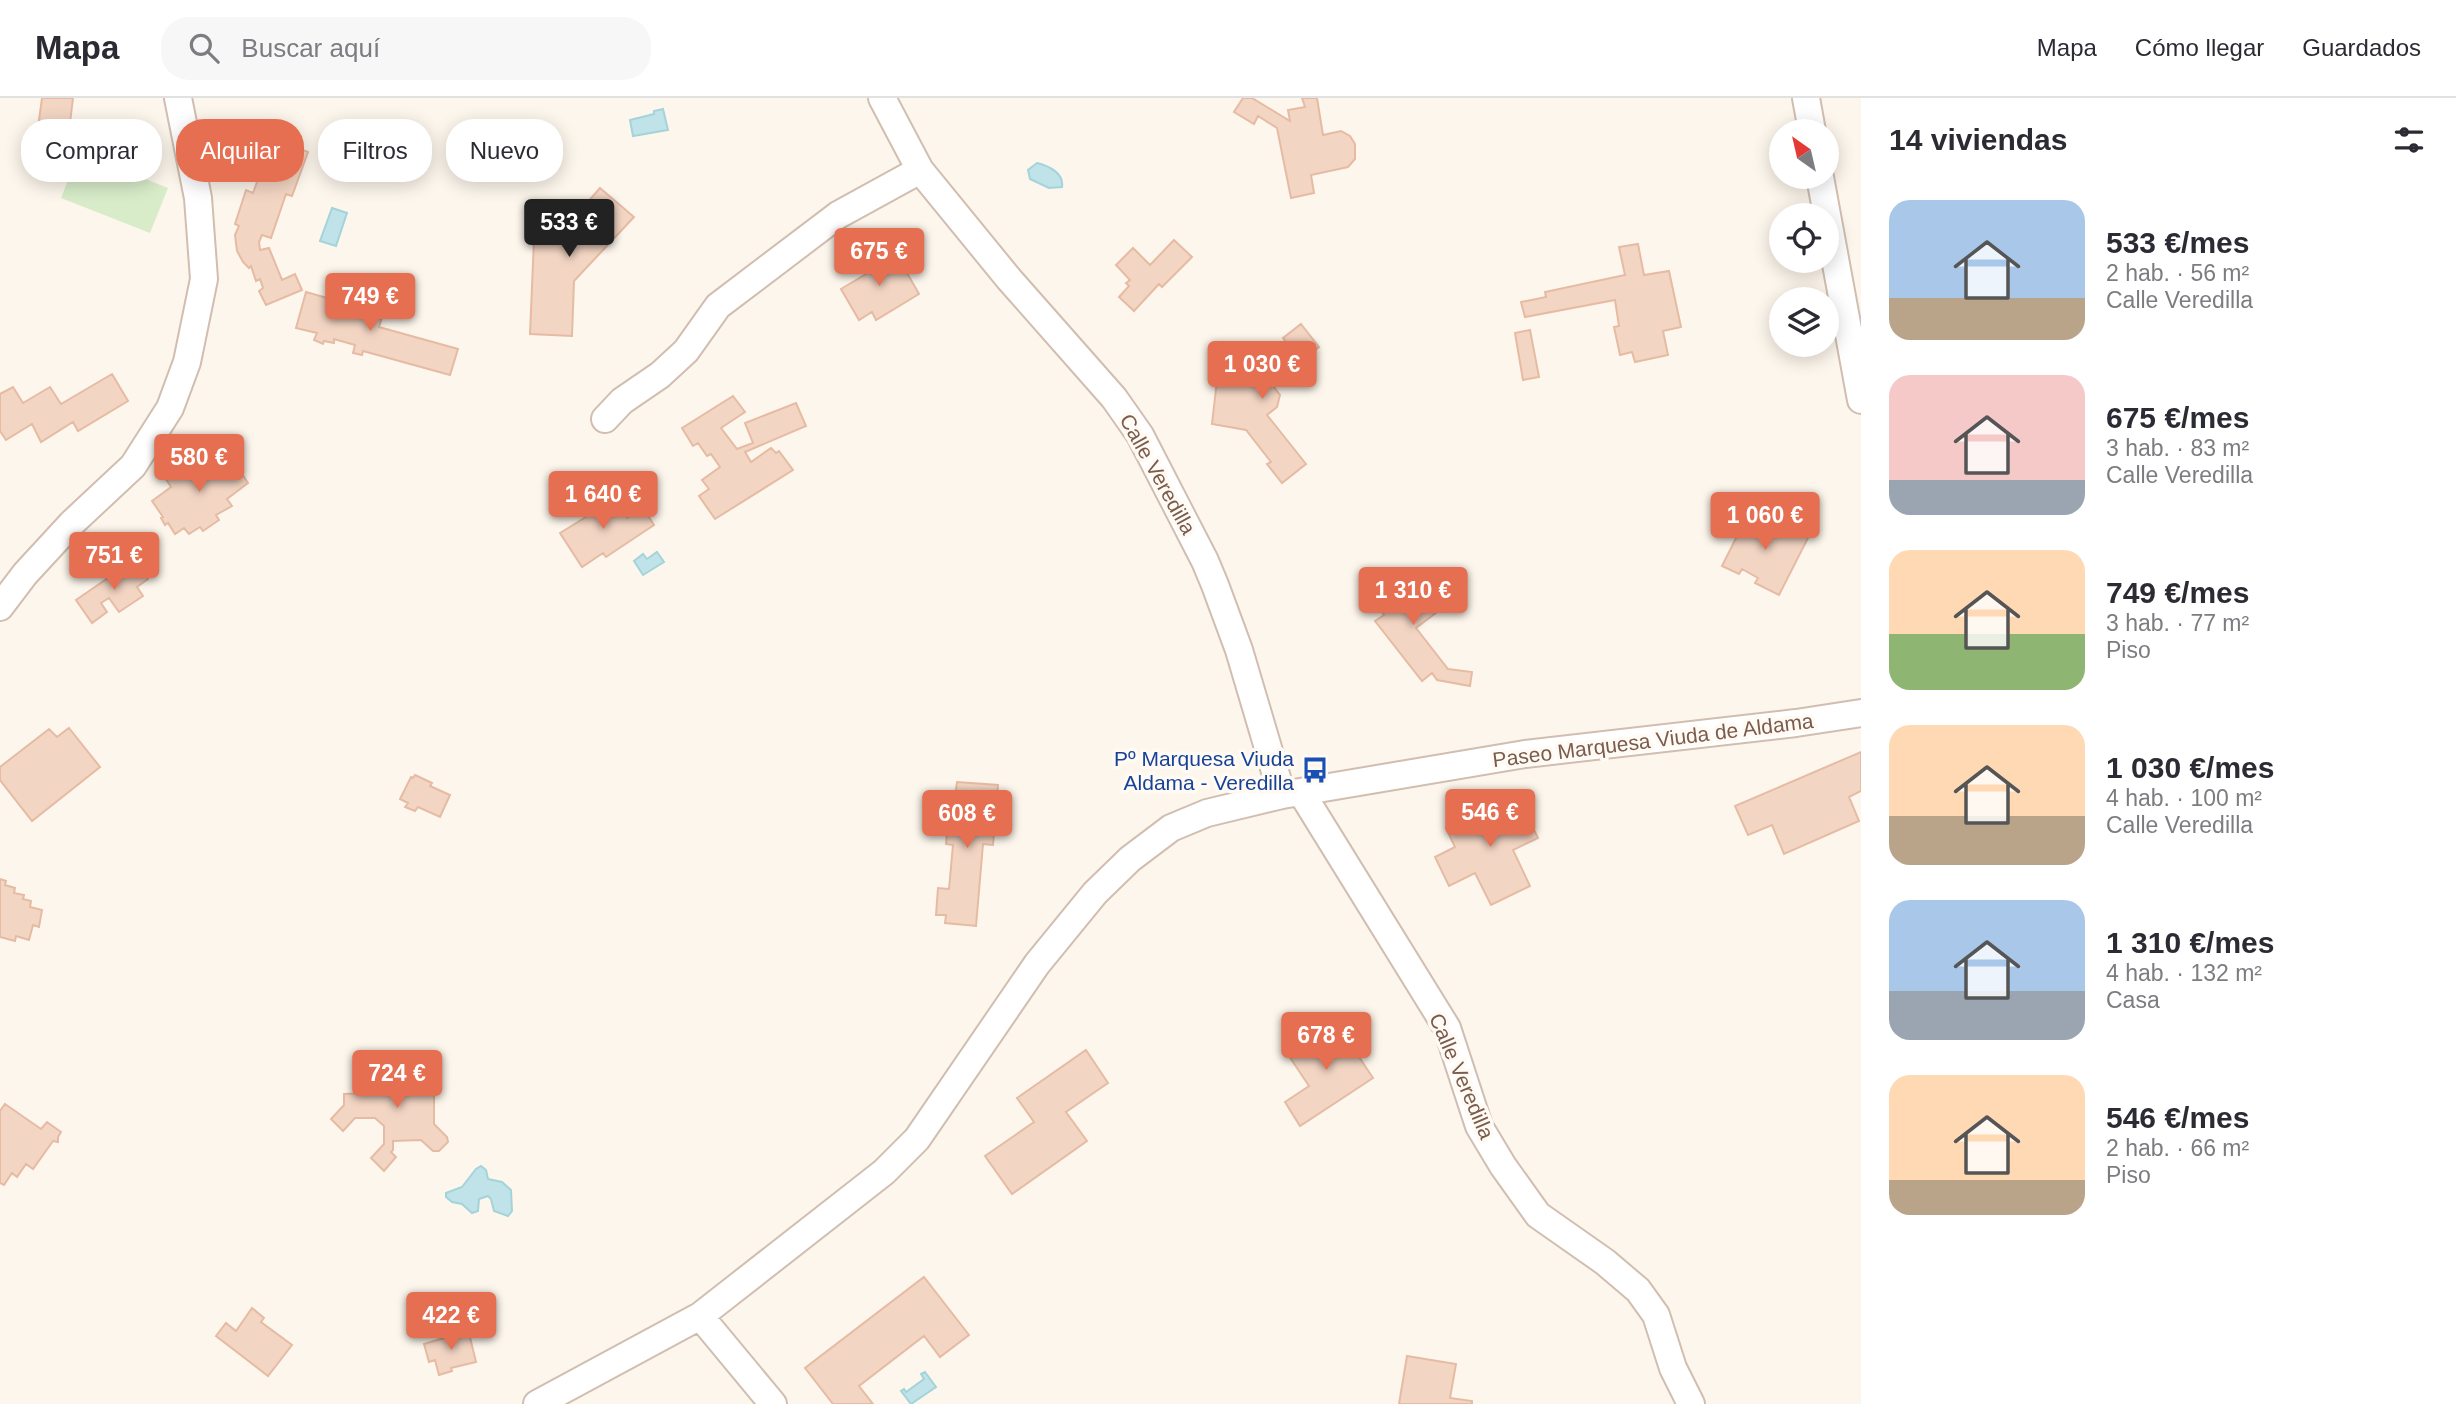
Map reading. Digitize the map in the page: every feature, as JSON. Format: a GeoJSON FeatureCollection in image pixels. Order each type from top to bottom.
{"type":"FeatureCollection","features":[{"type":"Feature","properties":{"kind":"street"},"geometry":{"type":"LineString","coordinates":[[0,607],[34,564],[72,523],[133,466],[170,408],[187,362],[204,279],[198,198],[178,98]]}},
{"type":"Feature","properties":{"kind":"street","name":"Calle Veredilla"},"geometry":{"type":"LineString","coordinates":[[882,98],[920,170],[1009,279],[1114,398],[1140,435],[1205,561],[1292,794],[1447,1028],[1479,1126],[1538,1215],[1628,1279],[1638,1290],[1656,1315],[1673,1368],[1691,1404]]}},
{"type":"Feature","properties":{"kind":"street"},"geometry":{"type":"LineString","coordinates":[[1806,98],[1810,119]]}},
{"type":"Feature","properties":{"kind":"street"},"geometry":{"type":"LineString","coordinates":[[605,419],[622,401],[660,375],[686,351],[718,306],[838,215],[920,170]]}},
{"type":"Feature","properties":{"kind":"street"},"geometry":{"type":"LineString","coordinates":[[1822,189],[1861,400]]}},
{"type":"Feature","properties":{"kind":"street","name":"Paseo Marquesa Viuda de Aldama"},"geometry":{"type":"LineString","coordinates":[[537,1404],[700,1316],[884,1172],[917,1139],[1037,964],[1096,893],[1130,859],[1171,828],[1207,813],[1292,794],[1525,754],[1861,713]]}},
{"type":"Feature","properties":{"kind":"street"},"geometry":{"type":"LineString","coordinates":[[700,1316],[773,1404]]}},
{"type":"Feature","properties":{"kind":"green space"},"geometry":{"type":"Polygon","coordinates":[[[67,182],[153,182],[168,188],[150,233],[61,198],[67,182]]]}},
{"type":"Feature","properties":{"kind":"water"},"geometry":{"type":"Polygon","coordinates":[[[663,109],[668,130],[633,136],[630,120],[663,109]]]}},
{"type":"Feature","properties":{"kind":"water"},"geometry":{"type":"Polygon","coordinates":[[[1037,163],[1058,174],[1062,187],[1049,188],[1030,179],[1028,170],[1037,163]]]}},
{"type":"Feature","properties":{"kind":"water"},"geometry":{"type":"Polygon","coordinates":[[[332,208],[347,213],[336,246],[320,241],[332,208]]]}},
{"type":"Feature","properties":{"kind":"water"},"geometry":{"type":"Polygon","coordinates":[[[657,552],[664,562],[643,575],[634,561],[643,554],[647,559],[657,552]]]}},
{"type":"Feature","properties":{"kind":"water"},"geometry":{"type":"Polygon","coordinates":[[[481,1166],[486,1170],[488,1179],[502,1182],[511,1190],[512,1211],[508,1216],[494,1211],[488,1196],[479,1199],[478,1211],[472,1213],[462,1204],[452,1202],[446,1197],[446,1193],[462,1187],[481,1166]]]}},
{"type":"Feature","properties":{"kind":"water"},"geometry":{"type":"Polygon","coordinates":[[[925,1372],[936,1387],[911,1404],[901,1391],[904,1389],[906,1392],[924,1379],[921,1374],[925,1372]]]}},
{"type":"Feature","properties":{"kind":"building"},"geometry":{"type":"Polygon","coordinates":[[[42,98],[73,98],[70,119],[39,119],[42,98]]]}},
{"type":"Feature","properties":{"kind":"building"},"geometry":{"type":"Polygon","coordinates":[[[1243,98],[1252,98],[1290,121],[1288,110],[1305,107],[1302,98],[1317,98],[1323,135],[1341,131],[1350,136],[1355,144],[1355,159],[1348,167],[1311,175],[1314,193],[1291,198],[1277,128],[1258,116],[1254,124],[1234,112],[1243,98]]]}},
{"type":"Feature","properties":{"kind":"building"},"geometry":{"type":"Polygon","coordinates":[[[257,182],[297,182],[292,196],[286,194],[271,238],[262,235],[259,242],[260,250],[269,248],[282,280],[295,274],[302,290],[266,305],[259,291],[263,288],[260,279],[256,281],[251,266],[249,268],[243,262],[237,251],[235,235],[239,226],[235,224],[246,190],[253,193],[257,182]]]}},
{"type":"Feature","properties":{"kind":"building"},"geometry":{"type":"Polygon","coordinates":[[[600,188],[634,217],[574,281],[572,336],[530,334],[535,216],[574,218],[600,188]]]}},
{"type":"Feature","properties":{"kind":"building"},"geometry":{"type":"Polygon","coordinates":[[[1174,240],[1192,257],[1162,287],[1159,284],[1134,311],[1119,297],[1129,286],[1126,283],[1130,280],[1116,265],[1133,248],[1150,265],[1174,240]]]}},
{"type":"Feature","properties":{"kind":"building"},"geometry":{"type":"Polygon","coordinates":[[[1638,244],[1644,275],[1669,271],[1681,327],[1663,331],[1668,355],[1635,362],[1632,352],[1620,355],[1614,327],[1619,326],[1615,300],[1525,317],[1521,302],[1546,297],[1545,292],[1625,275],[1619,247],[1638,244]]]}},
{"type":"Feature","properties":{"kind":"building"},"geometry":{"type":"Polygon","coordinates":[[[873,252],[883,269],[899,259],[919,294],[876,320],[872,312],[859,320],[841,289],[866,274],[858,261],[873,252]]]}},
{"type":"Feature","properties":{"kind":"building"},"geometry":{"type":"Polygon","coordinates":[[[306,292],[327,298],[328,294],[364,309],[366,304],[384,311],[379,327],[458,349],[450,375],[363,351],[362,355],[353,353],[355,345],[334,339],[334,343],[324,341],[323,344],[314,340],[317,333],[296,328],[306,292]]]}},
{"type":"Feature","properties":{"kind":"building"},"geometry":{"type":"Polygon","coordinates":[[[1301,324],[1319,347],[1271,383],[1280,395],[1277,407],[1267,415],[1306,464],[1282,483],[1267,464],[1271,462],[1246,430],[1212,424],[1219,363],[1252,368],[1286,342],[1283,338],[1301,324]]]}},
{"type":"Feature","properties":{"kind":"building"},"geometry":{"type":"Polygon","coordinates":[[[1530,330],[1539,377],[1523,380],[1515,333],[1530,330]]]}},
{"type":"Feature","properties":{"kind":"building"},"geometry":{"type":"Polygon","coordinates":[[[112,374],[128,401],[78,431],[73,422],[41,442],[32,424],[6,440],[0,431],[0,394],[13,387],[23,403],[50,387],[61,404],[112,374]]]}},
{"type":"Feature","properties":{"kind":"building"},"geometry":{"type":"Polygon","coordinates":[[[733,396],[745,412],[721,428],[737,449],[753,443],[745,423],[796,403],[806,426],[745,452],[751,462],[771,448],[776,453],[779,451],[793,470],[715,519],[699,496],[709,489],[702,480],[720,467],[711,454],[707,456],[698,443],[693,446],[682,428],[733,396]]]}},
{"type":"Feature","properties":{"kind":"building"},"geometry":{"type":"Polygon","coordinates":[[[223,451],[248,483],[227,499],[232,506],[216,515],[219,520],[203,531],[200,527],[189,534],[184,528],[175,534],[168,523],[165,525],[152,501],[171,487],[164,476],[189,459],[196,469],[223,451]]]}},
{"type":"Feature","properties":{"kind":"building"},"geometry":{"type":"Polygon","coordinates":[[[592,496],[602,511],[616,502],[627,518],[643,508],[654,525],[606,557],[603,553],[582,567],[560,533],[586,517],[578,505],[592,496]]]}},
{"type":"Feature","properties":{"kind":"building"},"geometry":{"type":"Polygon","coordinates":[[[1751,508],[1769,517],[1766,523],[1782,531],[1786,526],[1808,538],[1779,595],[1755,583],[1758,578],[1742,569],[1739,574],[1722,566],[1751,508]]]}},
{"type":"Feature","properties":{"kind":"building"},"geometry":{"type":"Polygon","coordinates":[[[134,560],[148,579],[137,587],[143,596],[119,612],[109,598],[101,603],[107,612],[92,623],[76,600],[108,578],[109,580],[134,560]]]}},
{"type":"Feature","properties":{"kind":"building"},"geometry":{"type":"Polygon","coordinates":[[[1390,573],[1409,597],[1432,581],[1449,603],[1416,628],[1448,669],[1472,672],[1470,686],[1437,680],[1432,673],[1422,681],[1375,621],[1384,615],[1366,590],[1390,573]]]}},
{"type":"Feature","properties":{"kind":"building"},"geometry":{"type":"Polygon","coordinates":[[[69,728],[100,767],[32,821],[0,780],[0,767],[49,729],[57,737],[69,728]]]}},
{"type":"Feature","properties":{"kind":"building"},"geometry":{"type":"Polygon","coordinates":[[[1861,752],[1861,791],[1849,797],[1859,821],[1784,854],[1772,825],[1748,835],[1735,806],[1861,752]]]}},
{"type":"Feature","properties":{"kind":"building"},"geometry":{"type":"Polygon","coordinates":[[[415,775],[432,783],[430,786],[450,795],[440,817],[418,807],[415,811],[405,807],[408,803],[400,799],[411,777],[415,775]]]}},
{"type":"Feature","properties":{"kind":"building"},"geometry":{"type":"Polygon","coordinates":[[[957,782],[998,785],[993,845],[983,844],[976,926],[945,923],[946,915],[936,915],[938,888],[949,889],[953,845],[946,844],[950,797],[955,797],[957,782]]]}},
{"type":"Feature","properties":{"kind":"building"},"geometry":{"type":"Polygon","coordinates":[[[1516,794],[1538,838],[1513,850],[1530,886],[1491,905],[1475,873],[1449,886],[1435,857],[1455,847],[1446,828],[1516,794]]]}},
{"type":"Feature","properties":{"kind":"building"},"geometry":{"type":"Polygon","coordinates":[[[0,879],[6,881],[5,885],[15,888],[14,893],[24,895],[23,899],[31,901],[30,907],[42,910],[39,927],[33,925],[29,940],[16,936],[15,941],[0,937],[0,879]]]}},
{"type":"Feature","properties":{"kind":"building"},"geometry":{"type":"Polygon","coordinates":[[[1335,1021],[1373,1078],[1300,1126],[1285,1102],[1309,1086],[1287,1053],[1335,1021]]]}},
{"type":"Feature","properties":{"kind":"building"},"geometry":{"type":"Polygon","coordinates":[[[1086,1050],[1108,1083],[1066,1112],[1087,1141],[1012,1194],[985,1156],[1034,1122],[1017,1098],[1086,1050]]]}},
{"type":"Feature","properties":{"kind":"building"},"geometry":{"type":"Polygon","coordinates":[[[422,1065],[434,1077],[434,1124],[447,1137],[448,1142],[439,1151],[433,1151],[421,1140],[393,1141],[391,1152],[396,1157],[384,1171],[371,1158],[384,1144],[384,1126],[375,1118],[355,1118],[343,1131],[331,1119],[344,1105],[344,1094],[370,1093],[370,1085],[378,1076],[388,1076],[388,1066],[422,1065]]]}},
{"type":"Feature","properties":{"kind":"building"},"geometry":{"type":"Polygon","coordinates":[[[5,1104],[41,1129],[47,1122],[61,1132],[58,1142],[53,1141],[33,1169],[26,1164],[17,1177],[12,1173],[4,1185],[0,1183],[0,1111],[5,1104]]]}},
{"type":"Feature","properties":{"kind":"building"},"geometry":{"type":"Polygon","coordinates":[[[924,1277],[969,1335],[940,1357],[924,1336],[859,1386],[873,1404],[833,1404],[805,1368],[924,1277]]]}},
{"type":"Feature","properties":{"kind":"building"},"geometry":{"type":"Polygon","coordinates":[[[252,1308],[264,1318],[261,1322],[292,1345],[268,1376],[216,1336],[226,1323],[236,1331],[252,1308]]]}},
{"type":"Feature","properties":{"kind":"building"},"geometry":{"type":"Polygon","coordinates":[[[464,1329],[465,1334],[469,1333],[476,1362],[451,1368],[452,1371],[439,1375],[435,1360],[429,1362],[424,1344],[454,1335],[453,1332],[464,1329]]]}},
{"type":"Feature","properties":{"kind":"building"},"geometry":{"type":"Polygon","coordinates":[[[1407,1356],[1456,1364],[1450,1398],[1472,1401],[1472,1404],[1399,1404],[1407,1356]]]}},
{"type":"Feature","properties":{"kind":"place","name":"Pº Marquesa Viuda Aldama - Veredilla"},"geometry":{"type":"Point","coordinates":[1315,770]}}]}
